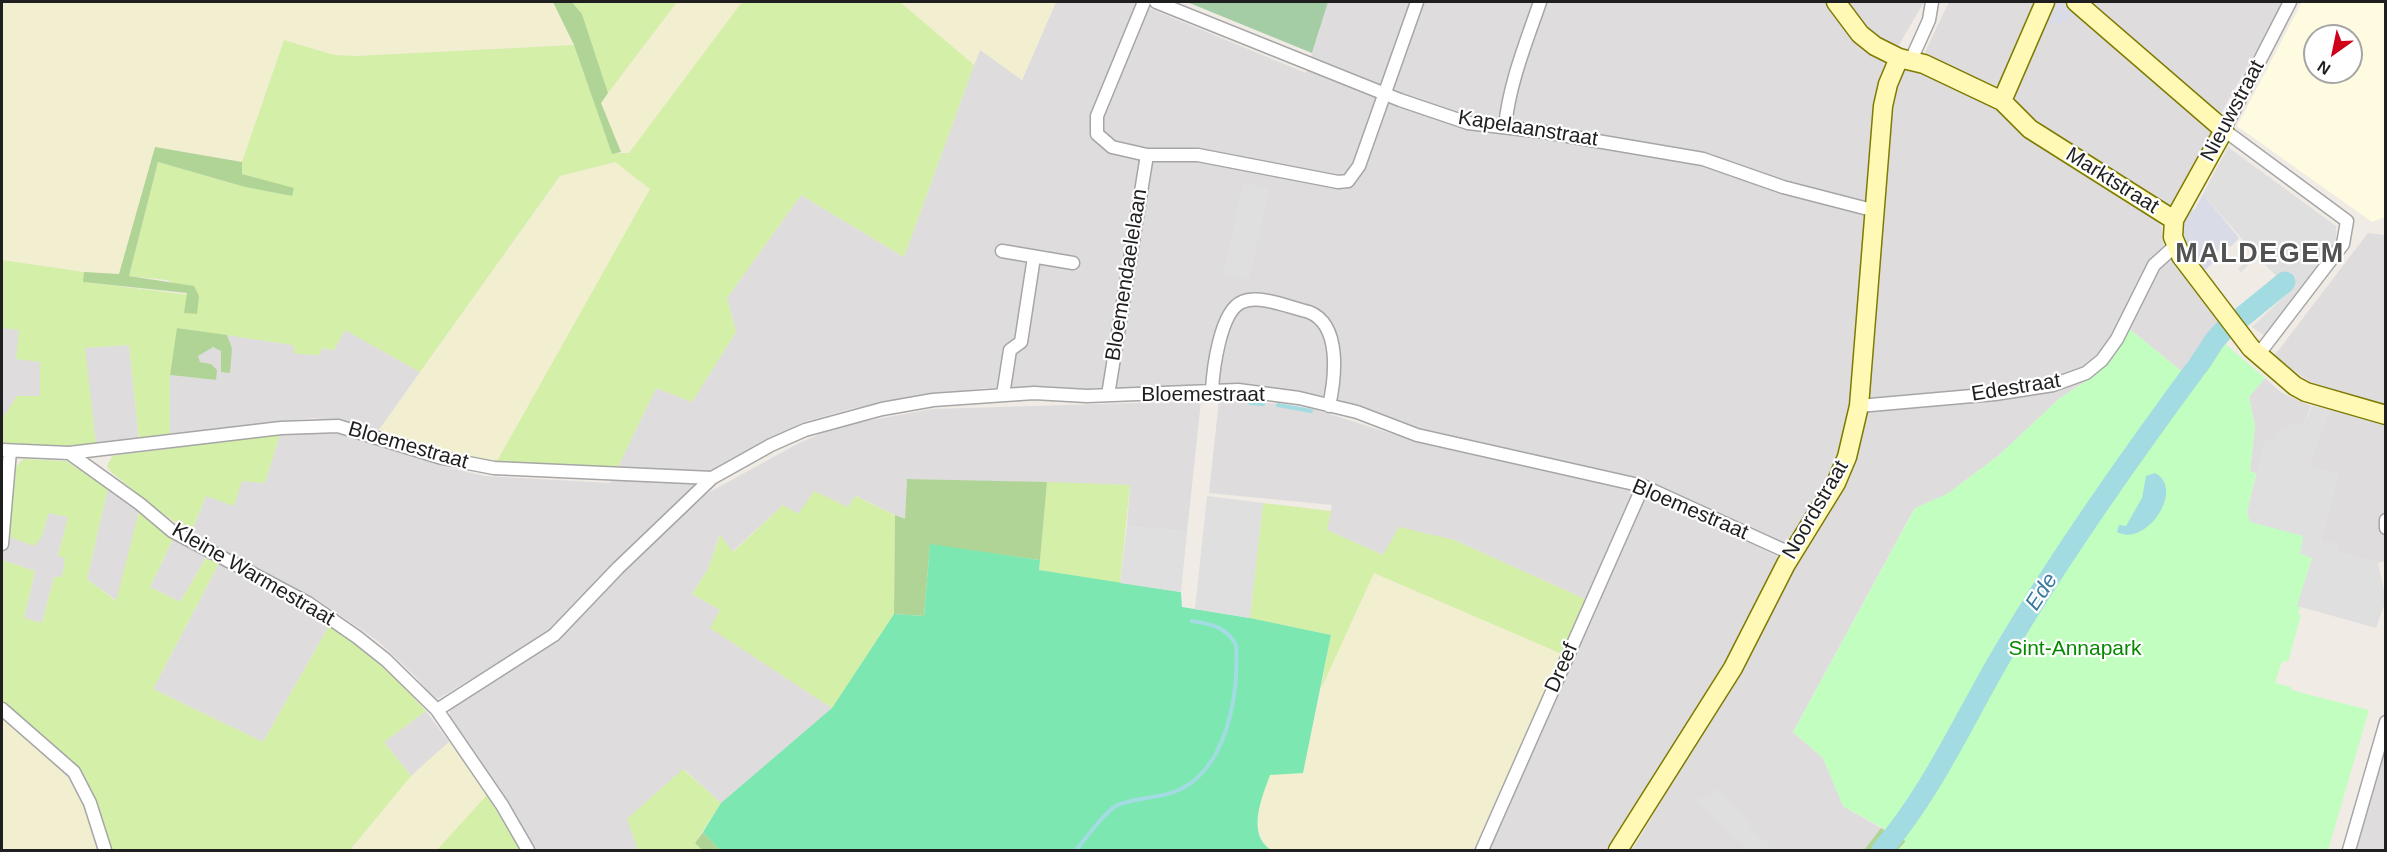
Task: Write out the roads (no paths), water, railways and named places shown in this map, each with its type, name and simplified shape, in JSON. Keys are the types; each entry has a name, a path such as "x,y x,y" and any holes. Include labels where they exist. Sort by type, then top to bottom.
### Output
{"street":[{"path":"1144,2 1095,126 1103,141 1112,147 1148,155 1198,155 1323,180 1348,181 1359,166 1417,2"},
{"name":"Kapelaanstraat","path":"1156,2 1385,93 1468,123 1703,159 1783,187 1876,211"},
{"path":"1505,127 1507,104 1515,74 1540,2"},
{"name":"Marktstraat","path":"1836,2 1860,34 1905,59 2002,101 2030,129 2174,220 2175,246"},
{"path":"1905,59 1929,20 1932,2"},
{"path":"2002,101 2045,2"},
{"path":"2076,2 2224,130 2347,221 2343,244 2258,355"},
{"name":"Nieuwstraat","path":"2174,220 2224,130 2290,2"},
{"name":"Noordstraat","path":"1618,850 1733,668 1792,554 1842,471 1852,443 1859,406 1883,106 1905,59"},
{"name":"Bloemendaelelaan","path":"1108,395 1148,155"},
{"path":"2175,246 2244,340 2295,386 2306,392 2385,415"},
{"name":"Edestraat","path":"1859,406 1995,394 2053,386 2086,373 2102,360 2117,339 2154,265 2175,246"},
{"path":"1002,251 1073,263"},
{"path":"1003,396 1011,350 1021,342 1034,257"},
{"path":"1212,391 1212,374 1225,321 1235,307 1242,302 1253,300 1310,312 1322,322 1336,356 1329,406"},
{"name":"Bloemestraat","path":"437,710 554,635 618,568 712,478 771,445 805,430 852,417 933,400 1034,393 1108,395 1238,390 1299,398 1357,412 1428,438 1643,486 1792,554"},
{"name":"Bloemestraat","path":"69,453 281,428 338,426 442,458 494,468 712,478"},
{"path":"2,544 6,451 69,453"},
{"name":"Kleine Warmestraat","path":"69,453 140,504 172,531 308,603 357,636 386,660 437,710 502,805 528,850"},
{"name":"Dreef","path":"1482,850 1643,486"},
{"path":"2385,520 2385,528"},
{"path":"2,710 74,772 90,803 105,850"},
{"path":"2349,850 2385,722"}],"water":[{"path":"2155,473 2163,481 2166,491 2159,514 2140,532 2128,535 2117,532 2119,525 2126,526 2142,498 2146,476"}],"waterway":[{"name":"Ede","path":"2242,317 2285,282"},
{"name":"Ede","path":"2198,366 2224,330"},
{"name":"Ede","path":"1882,850 1900,828 1932,780 2003,653 2071,545 2194,371"},
{"path":"1250,403 1263,404"},
{"path":"1278,405 1311,411"},
{"path":"1076,850 1111,809 1127,802 1174,792 1192,782 1206,768 1218,750 1232,709 1236,645 1228,634 1218,627 1192,621"}],"district":[{"name":"MALDEGEM","path":"2260,255"}],"park label":[{"name":"Sint-Annapark","path":"2075,649"}]}
